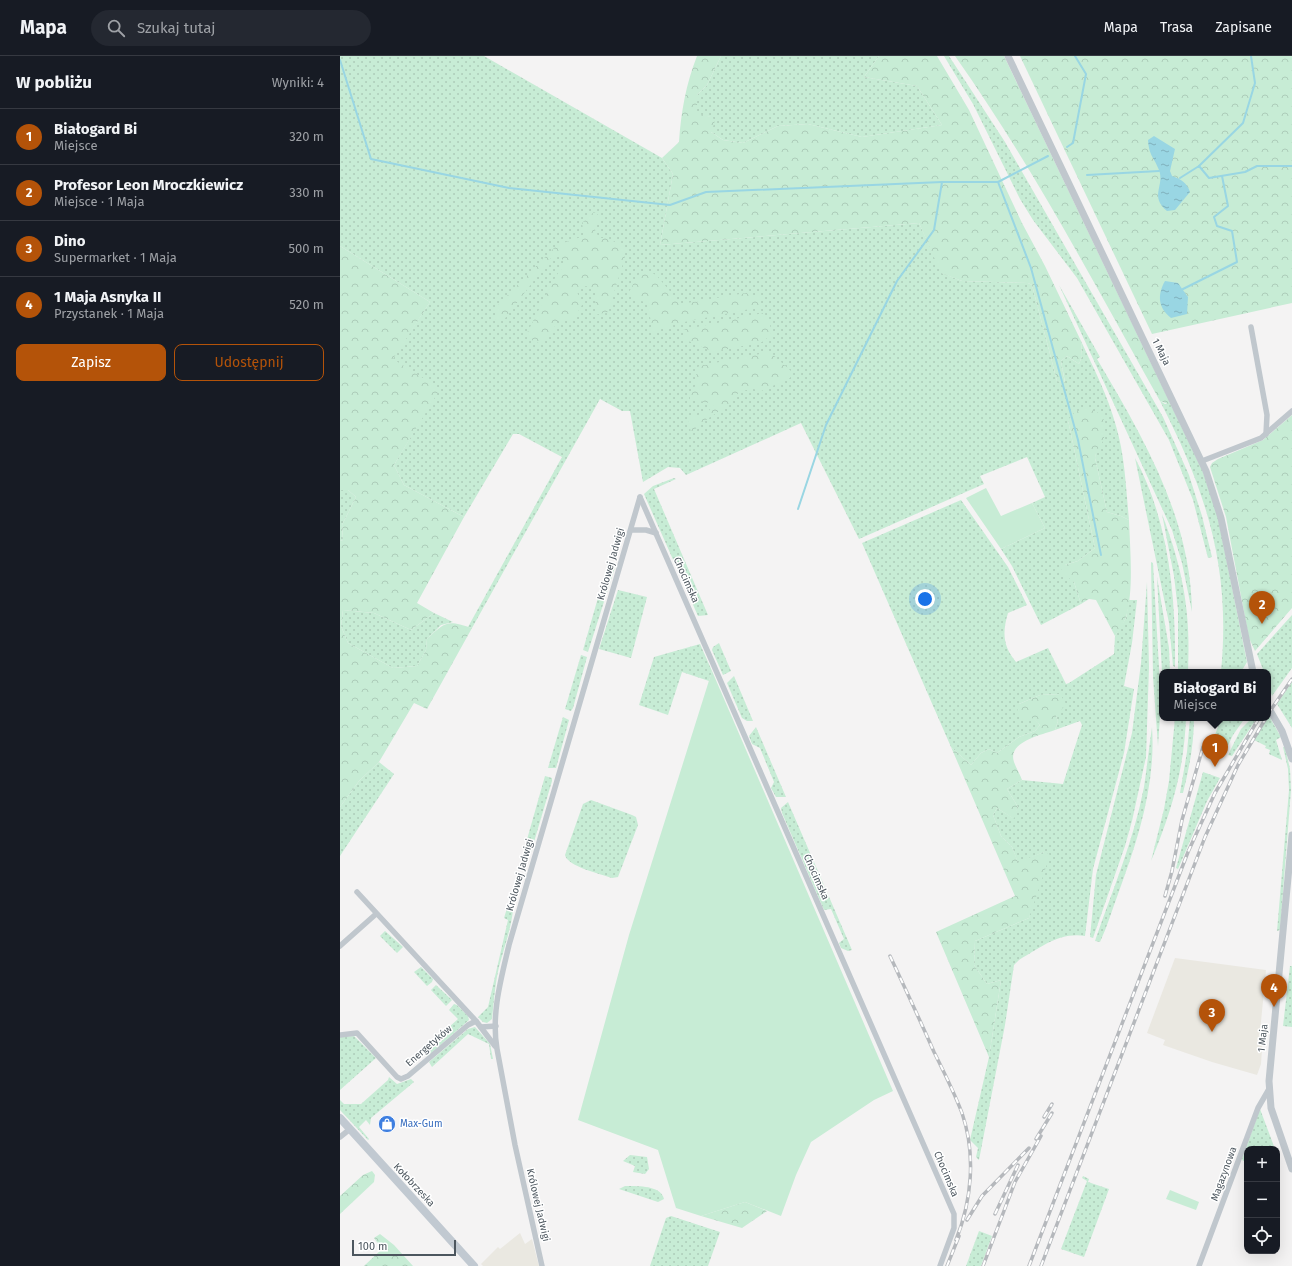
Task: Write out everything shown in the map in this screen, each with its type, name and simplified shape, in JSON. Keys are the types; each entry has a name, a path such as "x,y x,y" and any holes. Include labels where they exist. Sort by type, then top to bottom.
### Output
{"main road":[{"name":"Kołobrzeska","path":"340,1118 474,1266"}],"street":[{"name":"1 Maja","path":"1008,56 1202,461 1213,488 1221,518 1252,669"},
{"path":"1251,327 1267,415 1266,434"},
{"path":"1202,461 1266,434 1292,411"},
{"name":"Królowej Jadwigi","path":"542,1266 515,1145 497,1049 496,1026 500,983 509,945 640,497"},
{"name":"Chocimska","path":"640,497 954,1214 954,1228 940,1266"},
{"path":"631,530 646,530 656,533"},
{"path":"1271,712 1282,731 1292,759"},
{"name":"1 Maja","path":"1292,835 1289,908 1269,1090 1271,1108 1289,1149 1292,1168"},
{"path":"357,892 476,1021 497,1049"},
{"path":"340,946 376,914"},
{"name":"Energetyków","path":"340,1035 357,1034 397,1077 404,1078 468,1025 476,1021"},
{"path":"481,1027 496,1026"},
{"name":"Magazynowa","path":"1199,1266 1258,1108 1269,1090"},
{"path":"340,1137 350,1129"}],"shaded area":[{"path":"1175,958 1266,970 1260,1032 1263,1033 1261,1064 1257,1075 1212,1062 1163,1045 1165,1040 1147,1033"},
{"path":"520,1233 525,1244 532,1239 539,1266 483,1266 481,1264 498,1247 500,1249"}],"green space":[{"path":"340,56 484,56 662,158 673,174 660,245 919,223 942,273 962,281 1028,283 1032,285 1057,381 1065,382 1061,361 1067,356 1079,364 1082,356 1081,341 1113,415 1123,461 1129,520 1107,512 1095,458 1096,449 1103,440 1068,420 1095,548 1078,561 1065,565 1074,582 1081,604 1041,625 1012,566 1001,549 1045,528 1032,503 1045,497 1027,457 980,476 984,484 859,539 801,423 686,475 680,468 668,467 643,482 630,411 622,411 600,399 472,628 468,627 562,457 519,434 513,434 464,517 404,485 394,465 439,389 392,359 430,302 340,246"},
{"path":"697,56 721,56 707,85 697,95 697,114 712,117 715,121 711,132 723,140 743,143 778,126 808,124 862,137 942,125 917,86 864,77 879,56 937,56 969,110 1022,223 1045,266 1081,341 1082,356 1079,364 1067,356 1061,361 1065,383 1057,381 1032,285 1028,283 962,281 941,273 919,223 660,245 673,174 662,158 679,142 685,98"},
{"path":"721,56 879,56 864,77 917,86 942,125 862,137 808,124 778,126 743,143 723,140 711,132 711,117 697,115 697,95 707,85"},
{"path":"944,56 949,56 1005,142 1163,417 1189,475 1202,516 1212,557 1208,558 1193,500 1169,440 1077,278 1033,220 1020,199 973,104"},
{"path":"955,56 1004,56 1170,403 1168,404 1160,401 1037,182"},
{"path":"1020,56 1292,56 1292,303 1152,334"},
{"path":"594,212 600,216 595,230 599,238 607,238 623,246 625,257 608,312 595,315 596,291 586,286 576,289 582,305 573,320 559,320 546,340 539,343 533,341 527,333 556,276 566,263 559,256 551,258 503,321 495,319 498,305 557,245 584,236 582,223"},
{"path":"340,246 430,302 393,359 440,389 394,465 404,485 464,517 417,603 434,613 411,630 374,613 343,610 341,626 348,643 393,668 417,666 426,650 427,639 443,626 452,623 472,628 427,709 414,703 379,762 359,781 340,807 340,541 343,540 342,525 356,497 348,490 340,490"},
{"path":"648,271 656,275 681,304 746,293 760,297 760,307 679,323 653,332 647,302 634,300 629,292 638,275"},
{"path":"1059,285 1100,357 1097,359 1147,449 1174,511 1190,577 1192,612 1182,563 1172,530"},
{"path":"763,313 770,323 771,335 762,342 713,352 684,339 683,330"},
{"path":"770,352 792,372 790,378 759,392 754,389 740,391 728,405 703,422 691,433 688,418 708,412 714,404 690,399 690,394 697,383 696,370 699,366"},
{"path":"1160,401 1165,404 1170,403 1203,472 1218,518 1247,662 1243,669 1221,669 1223,634 1222,599 1212,532 1203,500 1177,435"},
{"path":"1088,408 1103,415 1104,438 1095,458 1107,512 1129,520 1131,569 1130,594 1125,620 1115,636 1096,600 1089,599 1081,604 1074,582 1060,571 1065,565 1078,561 1095,548 1068,420 1075,412"},
{"path":"1292,415 1292,608 1255,651 1249,638 1226,517 1210,467 1212,463 1218,459 1263,440"},
{"path":"1135,458 1147,482 1163,533 1172,587 1175,667 1173,666 1169,623"},
{"path":"674,478 676,479 654,489 708,615 698,616 644,494 653,486"},
{"path":"986,488 1001,516 1032,503 1045,528 1001,549 966,498"},
{"path":"340,490 348,490 356,497 342,525 343,540 340,541"},
{"path":"961,500 1008,567 1027,605 1008,613 1006,620 1004,633 1006,645 1016,662 1048,648 1066,684 1069,683 1114,654 1115,636 1126,618 1129,600 1137,600 1132,643 1124,686 1134,689 1124,753 1093,869 1085,936 1067,936 1050,942 1019,960 1014,965 1005,1025 979,1160 976,1157 978,1148 970,1140 989,1057 1001,980 987,984 974,965 975,941 1029,918 1044,852 1018,863 1012,847 1001,836 993,815 997,808 1013,818 1018,807 1007,789 1022,780 1063,784 1082,725 1080,721 1055,730 1058,721 1056,716 1060,694 1040,695 1019,704 1040,725 1035,731 1019,737 997,753 989,749 981,753 971,765 951,747 862,543"},
{"path":"1162,514 1175,554 1184,592 1187,611 1189,651 1188,669 1178,669 1178,610 1174,576"},
{"path":"1151,562 1153,563 1159,669 1160,721 1158,746 1153,677"},
{"path":"608,563 615,567 588,652 583,650"},
{"path":"1157,577 1169,648 1170,669 1162,669"},
{"path":"1147,582 1149,667 1146,757 1125,846 1093,938 1090,937 1096,875 1132,733 1141,663"},
{"path":"618,590 647,597 631,658 599,649"},
{"path":"343,610 374,613 411,630 434,613 453,622 441,625 427,639 426,650 417,666 393,668 348,643 341,626"},
{"path":"1292,615 1292,668 1272,696 1271,669 1263,669 1257,654"},
{"path":"719,643 731,671 723,675 712,650 713,647"},
{"path":"700,644 712,671 709,681 682,672 668,715 639,705 654,657"},
{"path":"581,655 587,657 571,711 565,709"},
{"path":"712,671 893,1091 874,1100 811,1142 796,1175 781,1216 745,1202 701,1216 676,1208 658,1150 578,1120 629,935"},
{"path":"734,676 753,721 747,721 742,718 727,683"},
{"path":"1292,682 1292,728 1277,704"},
{"path":"1060,694 1066,704 1056,716 1058,721 1055,730 1027,740 1015,749 1013,755 1014,762 1022,780 1007,789 1018,807 1014,819 997,808 993,815 1001,836 1012,847 1018,862 1044,852 1050,855 1029,918 975,941 974,965 987,984 1001,980 989,1057 936,932 1015,896 951,747 971,765 981,753 989,749 997,753 1019,737 1035,731 1040,725 1032,718 1021,720 1017,712 1019,704 1040,695"},
{"path":"563,717 569,720 556,768 548,768"},
{"path":"1271,720 1281,737 1276,740 1282,760 1269,754 1270,750 1265,748 1266,746 1254,740 1266,721 1271,721"},
{"path":"1175,721 1186,721 1185,737 1175,791 1165,826 1151,861 1164,809 1169,781"},
{"path":"1190,721 1194,721 1189,766 1183,793 1180,793 1187,752"},
{"path":"1220,721 1243,721 1233,735 1224,754 1210,749"},
{"path":"1249,721 1255,721 1232,756 1228,755 1241,729"},
{"path":"756,727 786,797 776,797 771,788 774,782 760,748 752,744 749,736"},
{"path":"1152,727 1153,748 1151,770 1139,832 1105,930 1100,942 1095,941 1135,826 1144,787"},
{"path":"1283,747 1285,747 1290,769 1291,790 1280,930 1277,931 1289,790 1288,769"},
{"path":"379,762 394,774 340,856 340,807 359,781"},
{"path":"1203,772 1220,778 1207,801 1178,869 1176,868"},
{"path":"545,776 552,778 552,781 531,852 524,850"},
{"path":"591,800 636,817 638,825 618,877 612,878 585,869 572,863 565,855 583,804"},
{"path":"788,802 852,950 848,951 841,948 839,943 844,939 831,909 824,910 782,813 781,808"},
{"path":"508,905 513,910 512,917 499,967 492,1019 487,1023 483,1022 478,1017 488,1007 508,920 504,918"},
{"path":"385,931 403,947 397,953 380,936"},
{"path":"1290,966 1292,966 1292,1027 1283,1026"},
{"path":"421,967 433,979 427,986 414,972"},
{"path":"436,985 452,1000 446,1006 431,990"},
{"path":"454,1004 468,1016 469,1020 428,1056 425,1056 421,1052 458,1019 449,1010"},
{"path":"475,1027 490,1044 493,1059 491,1059 489,1044 468,1034 432,1067 429,1062 468,1029"},
{"path":"354,1036 376,1058 340,1090 340,1037"},
{"path":"389,1077 397,1084 411,1079 414,1082 371,1118 370,1125 366,1120 359,1127 369,1139 368,1140 340,1110 340,1100 344,1104 361,1104 388,1080"},
{"path":"1260,1109 1274,1146 1247,1146"},
{"path":"630,1155 647,1157 649,1169 645,1174 633,1172 635,1166 623,1161"},
{"path":"372,1171 375,1175 374,1182 340,1214 340,1196 363,1175"},
{"path":"1083,1176 1089,1179 1088,1182 1109,1189 1084,1257 1061,1249 1087,1181 1082,1178"},
{"path":"625,1186 642,1186 654,1189 662,1194 664,1199 658,1202 619,1189"},
{"path":"1170,1190 1199,1202 1196,1210 1166,1199"},
{"path":"745,1202 767,1211 742,1228 701,1216"},
{"path":"671,1216 720,1232 708,1266 650,1266 666,1218"},
{"path":"979,1231 992,1236 981,1266 966,1266"},
{"path":"380,1234 394,1245 413,1266 364,1266 382,1249 374,1238"}],"water":[{"path":"1154,136 1175,149 1170,171 1172,176 1181,180 1190,192 1175,210 1167,211 1159,201 1159,170 1151,153 1148,140"},
{"path":"1165,281 1178,283 1188,297 1187,314 1171,318 1163,310 1160,296 1162,286"}],"waterway":[{"path":"1067,147 1073,143 1086,74 1075,56"},
{"path":"1199,166 1243,123 1255,83 1251,56"},
{"path":"340,60 371,159 509,188 670,205 706,192 942,182 998,182 1048,156"},
{"path":"1180,178 1199,166 1209,178 1245,172 1257,166 1292,166"},
{"path":"1087,175 1159,171"},
{"path":"1183,289 1237,262 1232,231 1217,226 1214,217 1228,206 1222,176"},
{"path":"798,509 826,425 897,281 934,230 942,182"},
{"path":"998,182 1031,268 1078,440 1101,555"}],"railway":[{"path":"1271,710 1292,679"},
{"path":"1029,1266 1188,852 1215,793 1257,721"},
{"path":"1041,1266 1205,837 1238,765 1264,721"},
{"path":"1165,896 1172,871 1182,820 1203,747"},
{"path":"890,956 952,1090 962,1113 966,1129 970,1161 969,1193 966,1209 956,1240"},
{"path":"1044,1117 1052,1104"},
{"path":"1036,1139 1052,1113"},
{"path":"983,1266 1015,1182 1041,1136"},
{"path":"967,1220 982,1196 1029,1148"},
{"path":"995,1214 1018,1165"},
{"path":"947,1266 959,1236"}],"place":[{"name":"Profesor Leon Mroczkiewicz","path":"1262,624"},
{"name":"Białogard Bi","path":"1215,767"},
{"name":"1 Maja Asnyka II","path":"1274,1007"},
{"name":"Dino","path":"1212,1032"},
{"name":"Max-Gum","path":"387,1124"}]}
